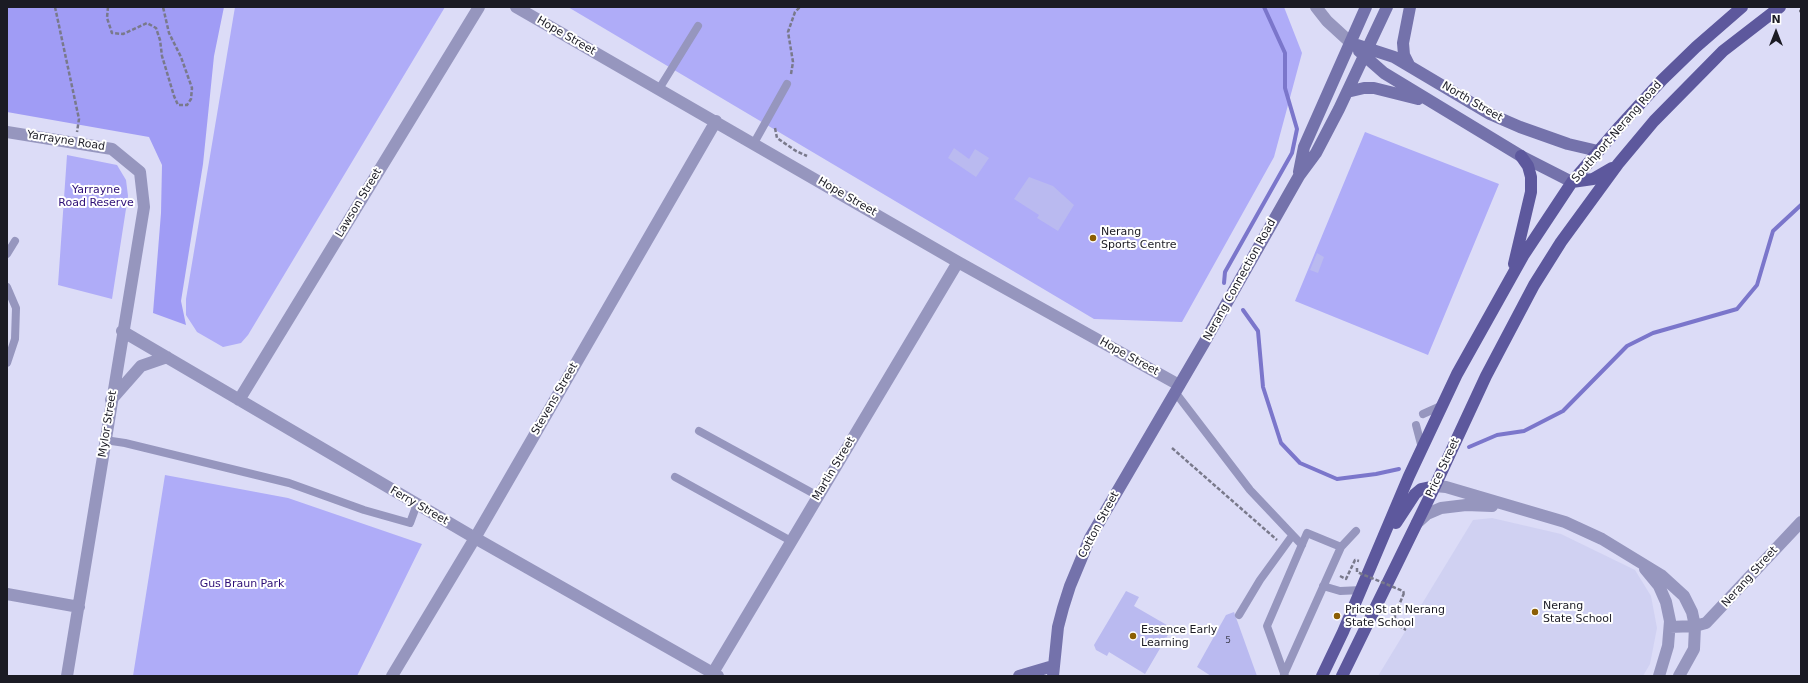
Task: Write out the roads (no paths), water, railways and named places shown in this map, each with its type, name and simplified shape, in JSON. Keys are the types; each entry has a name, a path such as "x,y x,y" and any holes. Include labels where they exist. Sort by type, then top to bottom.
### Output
{"main road":[{"name":"Nerang Connection Road","path":"1299,176 1304,147 1366,7"},
{"name":"Nerang Connection Road","path":"1177,388 1299,176 1316,153 1388,7"},
{"path":"1409,65 1404,55 1403,43 1410,7"},
{"name":"Southport-Nerang Road","path":"1512,275 1572,182 1598,151 1662,80 1696,47 1742,7"},
{"name":"Southport-Nerang Road","path":"1548,262 1576,220 1618,164 1654,121 1723,51 1780,7"},
{"name":"North Street","path":"1350,43 1366,52 1409,65 1490,114 1520,128 1568,144 1598,151"},
{"name":"North Street","path":"1366,52 1384,73 1521,156 1572,182"},
{"path":"1347,92 1364,88 1374,88 1432,102"},
{"path":"1322,676 1362,590 1378,549 1457,374 1512,275 1530,192 1530,172 1521,156"},
{"path":"1572,182 1593,179 1618,164"},
{"name":"Price Street","path":"1342,676 1435,486 1486,376 1548,262"},
{"name":"Cotton Street","path":"1020,676 1053,671 1058,627 1063,608 1090,538 1177,388"},
{"path":"1378,549 1415,494 1421,489 1435,486"}],"street":[{"name":"Lawson Street","path":"239,400 479,7"},
{"name":"Hope Street","path":"516,7 1177,388"},
{"name":"North Street","path":"1316,7 1327,21 1350,43"},
{"name":"Stevens Street","path":"392,676 475,538 716,121"},
{"name":"Yarrayne Road","path":"7,132 112,149 140,172"},
{"name":"Mylor Street","path":"67,676 122,331 144,207 140,172"},
{"name":"Martin Street","path":"714,675 791,541 958,262"},
{"name":"Ferry Street","path":"122,331 475,538 714,675"},
{"path":"111,400 141,366 167,357"},
{"path":"1435,486 1446,487 1513,508 1565,522 1602,539 1661,575 1676,586 1684,596 1692,612 1695,626 1694,649 1679,676"},
{"path":"1417,523 1427,514 1441,508 1480,505 1513,508"},
{"name":"Nerang Street","path":"1670,627 1695,626 1706,623 1718,612 1801,522"},
{"path":"1626,553 1648,572 1659,586 1666,602 1670,627 1668,646 1659,676"},
{"path":"7,594 79,607"}],"lane":[{"path":"659,89 698,26"},
{"path":"754,143 787,84"},
{"path":"7,254 14,241"},
{"path":"7,287 16,308 15,339 7,363"},
{"path":"1177,388 1246,486 1302,545"},
{"path":"1423,414 1443,405"},
{"path":"1416,425 1422,449"},
{"path":"699,431 818,496"},
{"path":"105,440 148,448 289,484 364,510 410,523 417,504"},
{"path":"675,477 791,541"},
{"path":"1284,675 1341,547 1356,531"},
{"path":"1284,675 1267,626 1307,532 1341,547"},
{"path":"1239,615 1260,580 1292,536"},
{"path":"1323,586 1338,590 1362,590"}],"waterway":[{"path":"1224,283 1225,272 1292,153 1297,129 1285,88 1285,53 1264,7"},
{"path":"1469,447 1497,435 1524,431 1563,411 1627,346 1653,333 1737,309 1757,285 1773,231 1801,205"},
{"path":"1243,310 1258,331 1263,387 1281,443 1300,463 1337,479 1376,474 1399,469"}],"place":[{"name":"Nerang Sports Centre","path":"1093,238"},
{"name":"Nerang State School","path":"1535,612"},
{"name":"Price St at Nerang State School","path":"1337,616"},
{"name":"Essence Early Learning","path":"1133,636"}],"park label":[{"name":"Yarrayne Road Reserve","path":"96,196"},
{"name":"Gus Braun Park","path":"242,584"}]}
